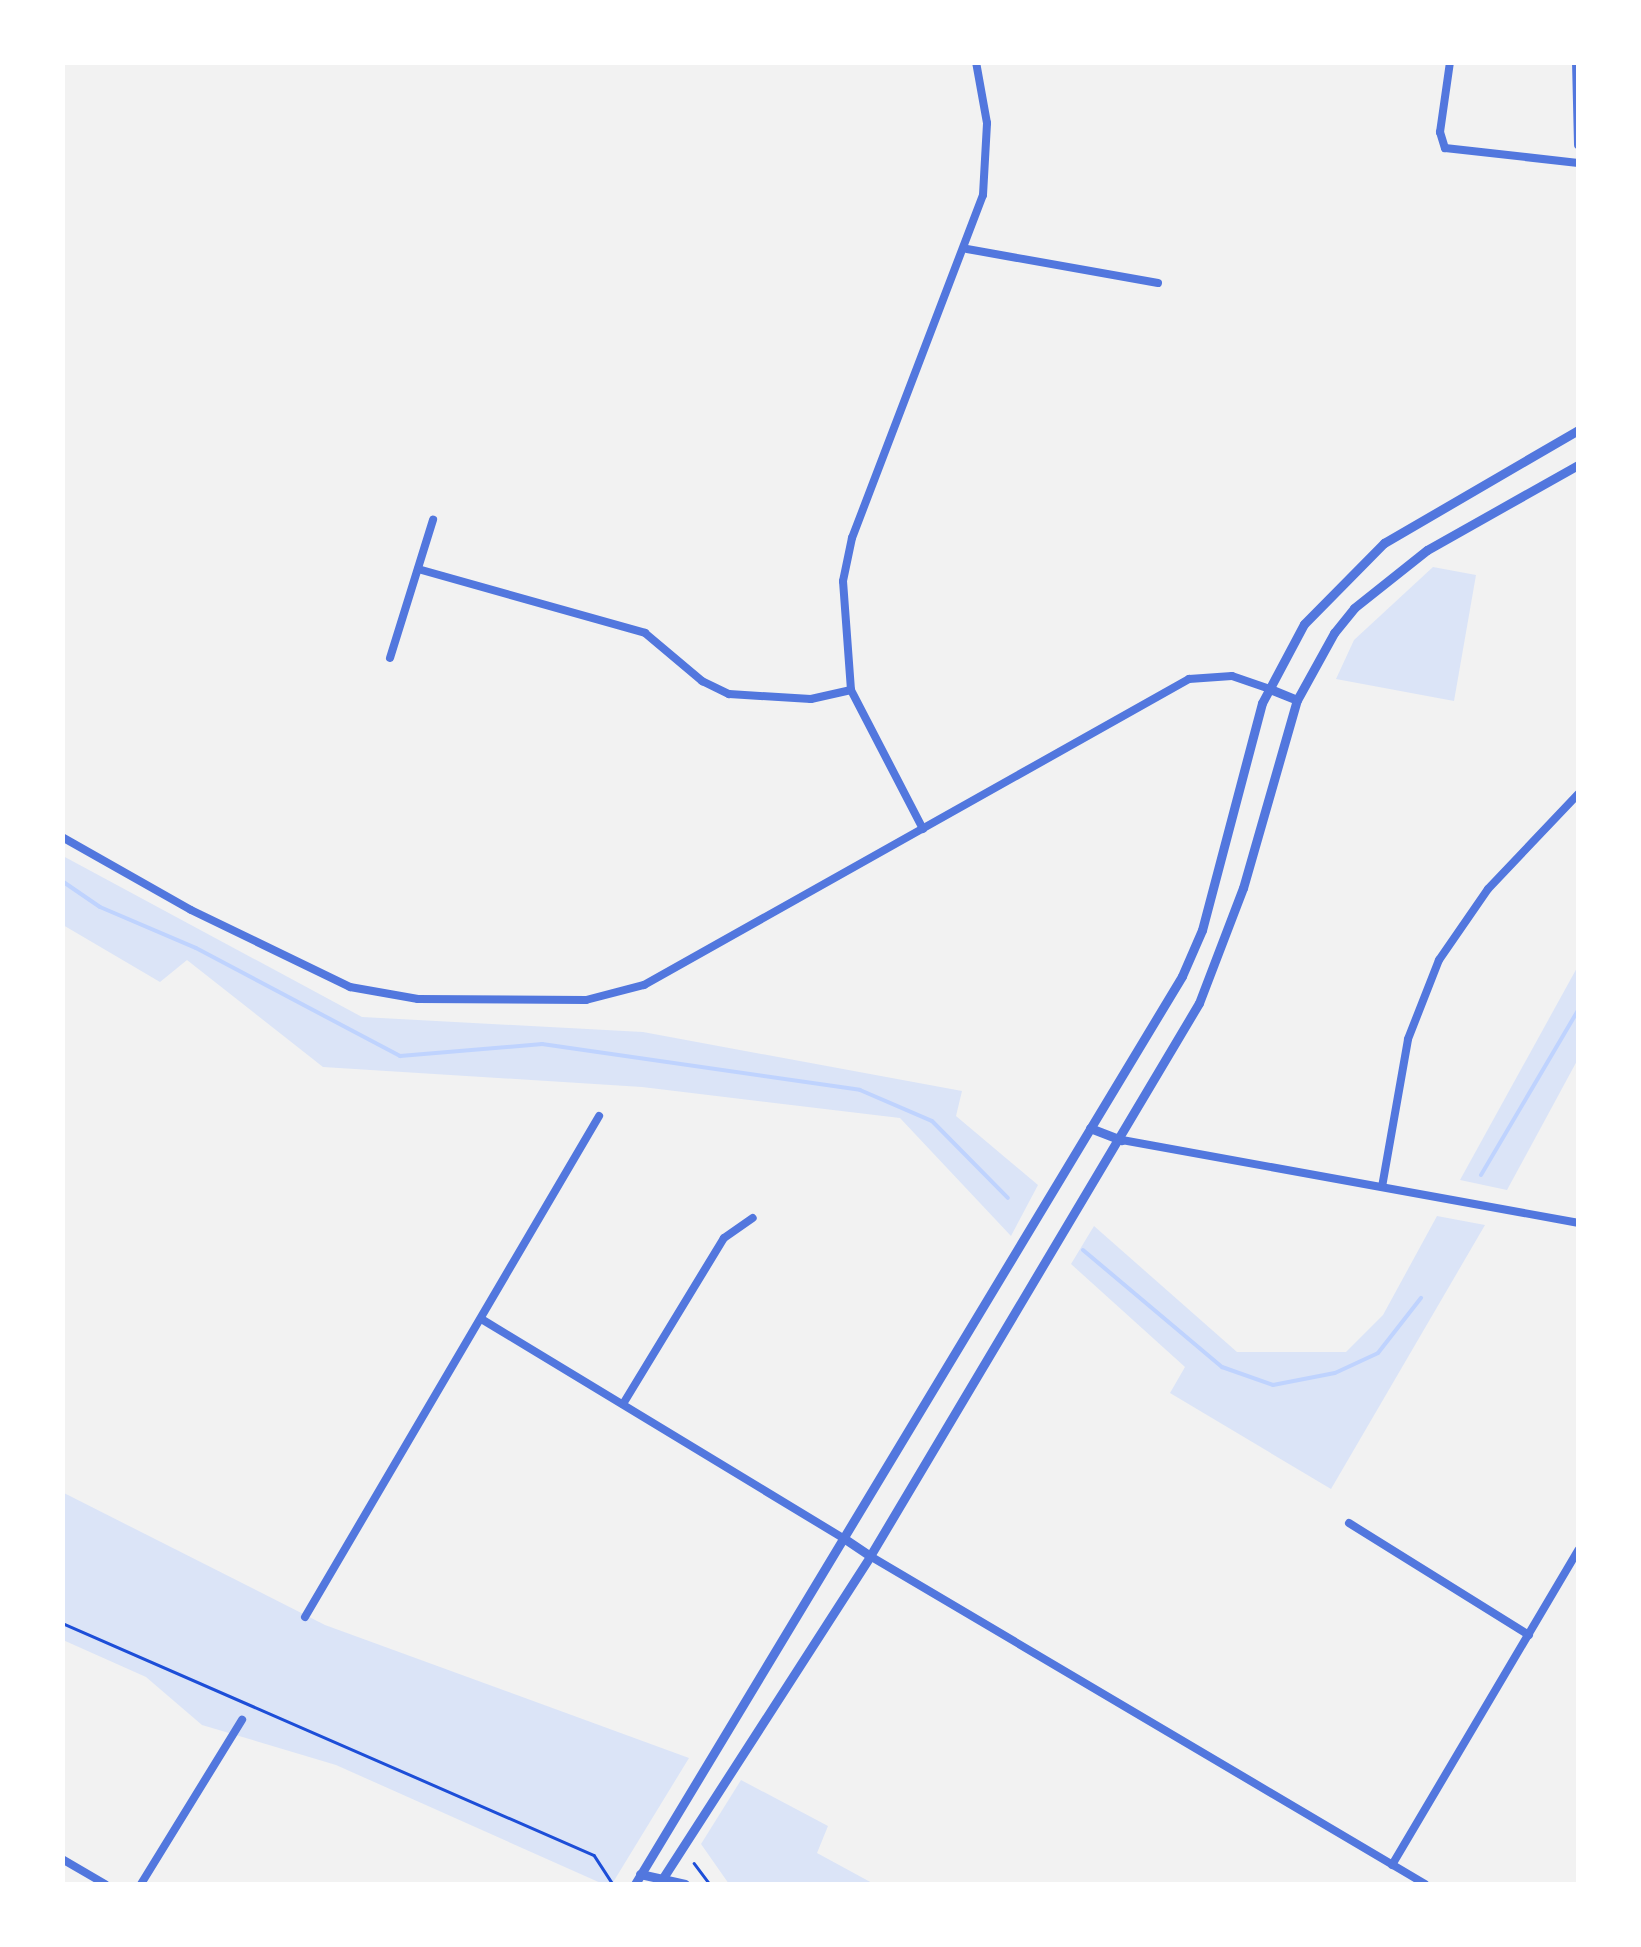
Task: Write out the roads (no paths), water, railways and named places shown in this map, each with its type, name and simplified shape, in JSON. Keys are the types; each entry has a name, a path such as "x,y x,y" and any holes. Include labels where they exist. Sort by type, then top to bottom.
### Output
{"street":[{"path":"923,828 852,690 843,622 852,538 968,249 988,153 976,62"},
{"path":"1450,62 1440,132 1445,148 1578,164"},
{"path":"1576,62 1578,144"},
{"path":"968,249 1158,283"},
{"path":"635,1884 1195,949 1270,688 1311,614 1362,560 1578,430"},
{"path":"662,1880 870,1556 1122,1140 1198,1003 1227,936 1297,700 1334,634 1385,581 1578,464"},
{"path":"390,658 434,520"},
{"path":"418,570 644,632 702,681 729,694 811,699 852,690"},
{"path":"62,836 191,910 350,987 500,1003 617,995 1189,679 1232,676 1297,700"},
{"path":"1382,1187 1408,1039 1439,960 1488,889 1578,794"},
{"path":"305,1617 483,1320 599,1116"},
{"path":"1090,1128 1122,1140 1578,1223"},
{"path":"622,1404 724,1238 754,1218"},
{"path":"483,1320 870,1556 1425,1884"},
{"path":"1349,1523 1529,1635"},
{"path":"1392,1865 1578,1550"},
{"path":"141,1884 242,1720"},
{"path":"62,1858 106,1884"},
{"path":"640,1874 685,1884"},
{"path":"640,1874 646,1884"}],"waterway":[{"path":"62,881 100,907 196,948 400,1056 542,1044 860,1090 932,1121 1008,1198"},
{"path":"1481,1175 1578,1010"},
{"path":"1083,1250 1222,1367 1273,1385 1335,1373 1378,1353 1421,1298"}]}
